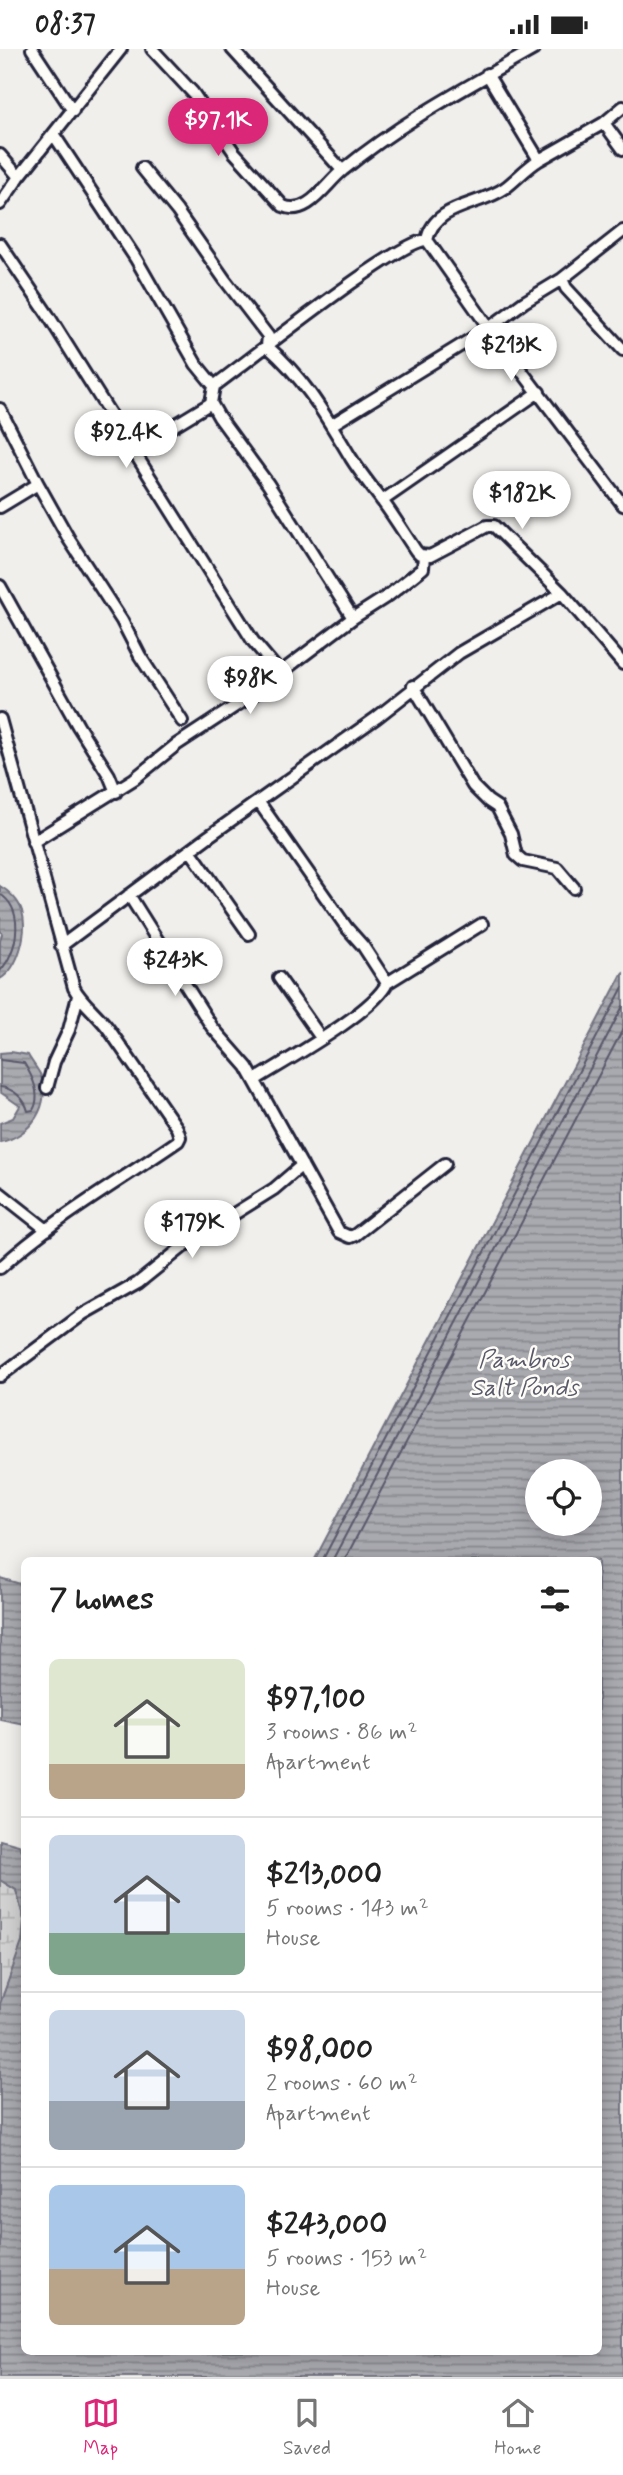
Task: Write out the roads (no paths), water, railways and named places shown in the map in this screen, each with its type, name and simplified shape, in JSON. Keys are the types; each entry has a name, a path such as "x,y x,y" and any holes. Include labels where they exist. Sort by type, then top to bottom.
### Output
{"street":[{"path":"32,49 73,111"},
{"path":"0,204 121,49"},
{"path":"152,49 193,93 234,152 283,206 290,209 308,204 342,170 408,123 487,74 534,49"},
{"path":"232,49 342,170"},
{"path":"487,74 539,160"},
{"path":"623,107 604,123 527,168 505,188 443,215 429,229 427,240 489,328 623,505"},
{"path":"604,123 623,149"},
{"path":"54,135 136,260 196,364 214,386"},
{"path":"0,155 19,177"},
{"path":"142,167 268,335 267,346"},
{"path":"333,424 489,328 562,279 623,230"},
{"path":"353,618 268,484 211,403 214,386 294,324 410,245 427,240"},
{"path":"0,244 48,315 253,641 280,673"},
{"path":"562,279 566,288 623,351"},
{"path":"267,346 292,369 333,424 351,458 416,551 425,557 437,554 487,526 494,526 562,593 623,664"},
{"path":"383,501 538,392"},
{"path":"132,451 211,403"},
{"path":"0,409 38,484 100,590 122,621 139,656 182,721"},
{"path":"0,506 38,484"},
{"path":"33,842 116,792 176,745 266,686 423,568 425,557"},
{"path":"0,586 78,726 109,775 116,792"},
{"path":"61,946 190,850 357,732 459,653 562,593"},
{"path":"413,686 473,786 497,807 511,834 516,855 523,860 557,868 574,888"},
{"path":"0,719 61,946 78,996 110,1031 177,1128 180,1137 170,1147 47,1230 0,1268"},
{"path":"258,801 387,983"},
{"path":"190,850 249,934"},
{"path":"129,895 212,1027 247,1067 339,1232 350,1237 445,1164"},
{"path":"255,1080 380,996 387,983 482,924"},
{"path":"279,978 321,1038"},
{"path":"47,1088 54,1062 69,1030 78,996"},
{"path":"0,1376 83,1314 138,1283 189,1242 274,1189 302,1165"},
{"path":"0,1193 47,1230"}],"water":[{"path":"0,886 19,904 24,929 17,958 7,974 0,979 2,934"},
{"name":"Pambros Salt Ponds","path":"623,972 623,2377 0,2377 0,2004 21,1945 21,2355 602,2355 602,1557 316,1557"},
{"path":"0,1053 28,1055 40,1074 43,1097 41,1107 29,1126 11,1139 0,1142 0,1123 13,1118 20,1106 0,1092"},
{"path":"0,1578 21,1584 21,1723 0,1719"},
{"path":"0,1840 19,1845 21,1849 21,1909 16,1890 0,1880"}]}
